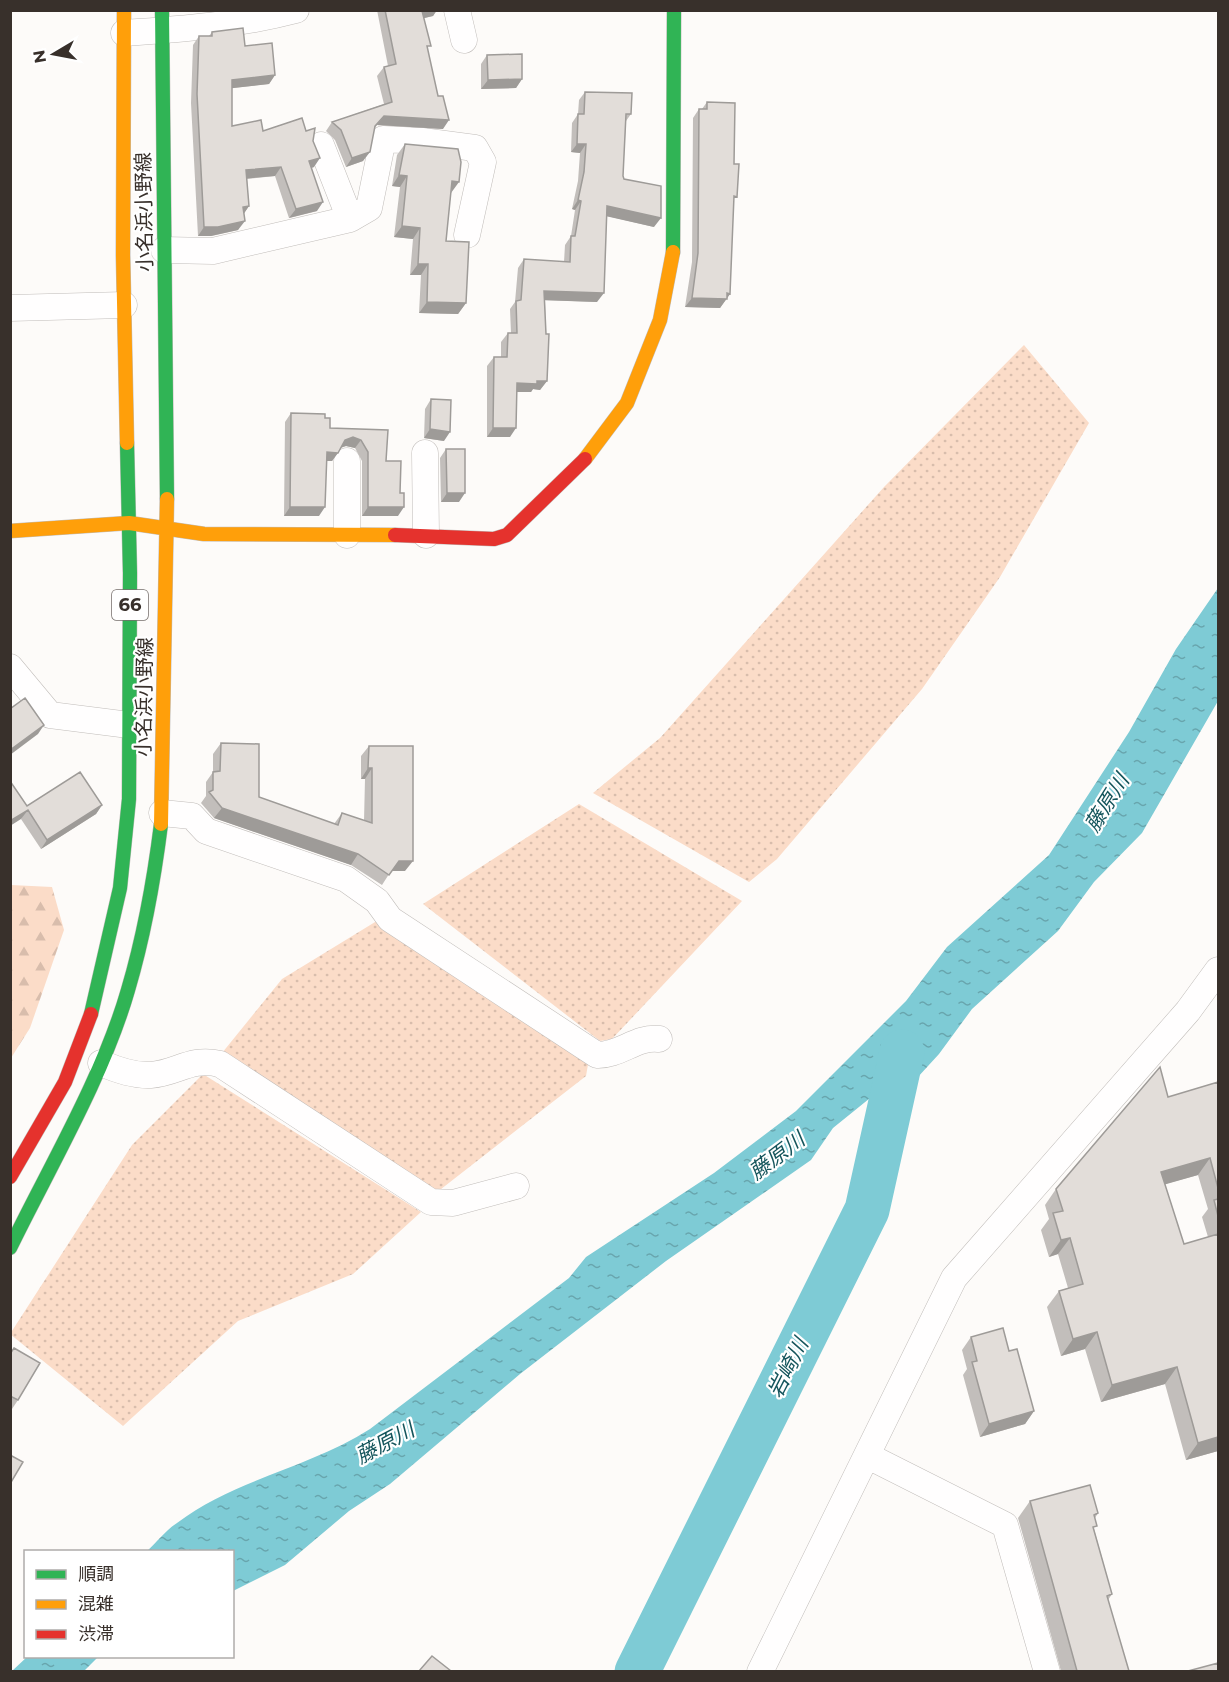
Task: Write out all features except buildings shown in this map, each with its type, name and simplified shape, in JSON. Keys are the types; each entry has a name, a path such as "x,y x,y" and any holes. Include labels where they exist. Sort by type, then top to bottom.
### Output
{"main road":[{"path":"10,531 129,523 204,534 426,535 494,539 507,535 517,528 582,463 627,403 641,373 660,320 673,262 674,10"},
{"name":"小名浜小野線","path":"10,1248 101,1063 128,991 155,875 162,813 167,528 161,20"},
{"name":"小名浜小野線","path":"10,1177 65,1082 88,1028 120,888 129,800 129,523 124,305 124,22"}],"street":[{"path":"124,22 161,20 198,29 257,20 296,10"},
{"path":"457,10 464,40"},
{"path":"164,250 213,250 350,219 369,208 383,139 476,148 483,162 467,235"},
{"path":"321,145 350,219"},
{"path":"10,308 124,305"},
{"path":"425,453 426,535"},
{"path":"347,461 347,535"},
{"path":"10,667 50,715 129,725"},
{"path":"162,813 192,816 206,831 346,879 377,901 390,919 597,1055 611,1054 652,1038 659,1039"},
{"path":"760,1671 954,1278 1188,1011 1218,970"},
{"path":"101,1063 124,1072 152,1075 194,1062 220,1064 431,1202 453,1203 516,1186"},
{"path":"868,1456 1005,1525 1047,1671"}],"green space":[{"path":"1024,345 1089,423 1000,577 922,689 777,859 749,882 593,793 660,738 884,487"},
{"path":"579,804 742,901 612,1039 600,1041 423,904"},
{"path":"11,885 52,887 64,930 30,1028 11,1058"},
{"path":"380,919 590,1053 586,1076 436,1193 222,1053 282,979"},
{"path":"203,1074 421,1212 353,1274 238,1321 123,1426 10,1334 132,1145"}],"water":[{"name":"藤原川","path":"1218,588 1218,701 1142,833 1094,882 1058,931 972,1009 939,1054 917,1078 880,1090 833,1128 811,1160 666,1261 520,1374 390,1484 349,1511 285,1565 234,1590 234,1550 148,1550 173,1526 199,1508 247,1484 322,1454 370,1429 569,1278 586,1257 714,1173 796,1111 906,1001 947,947 1049,855 1129,732 1176,649"},
{"path":"26,1658 97,1658 84,1671 12,1671"}],"waterway":[{"name":"岩崎川","path":"637,1672 867,1210 902,1052"}],"traffic: fast":[{"path":"162,10 167,499"},
{"path":"673,252 674,10"},
{"path":"91,1014 120,888 129,799 130,573 127,443"},
{"path":"10,1248 75,1121 117,1023 144,929 161,824"}],"traffic: slow":[{"path":"124,10 123,255 127,443"},
{"path":"585,459 627,403 660,320 673,252"},
{"path":"161,824 167,499"},
{"path":"10,531 129,523 204,534 395,535"}],"traffic: jam":[{"path":"395,535 494,539 507,535 585,459"},
{"path":"10,1177 65,1082 91,1014"}]}
